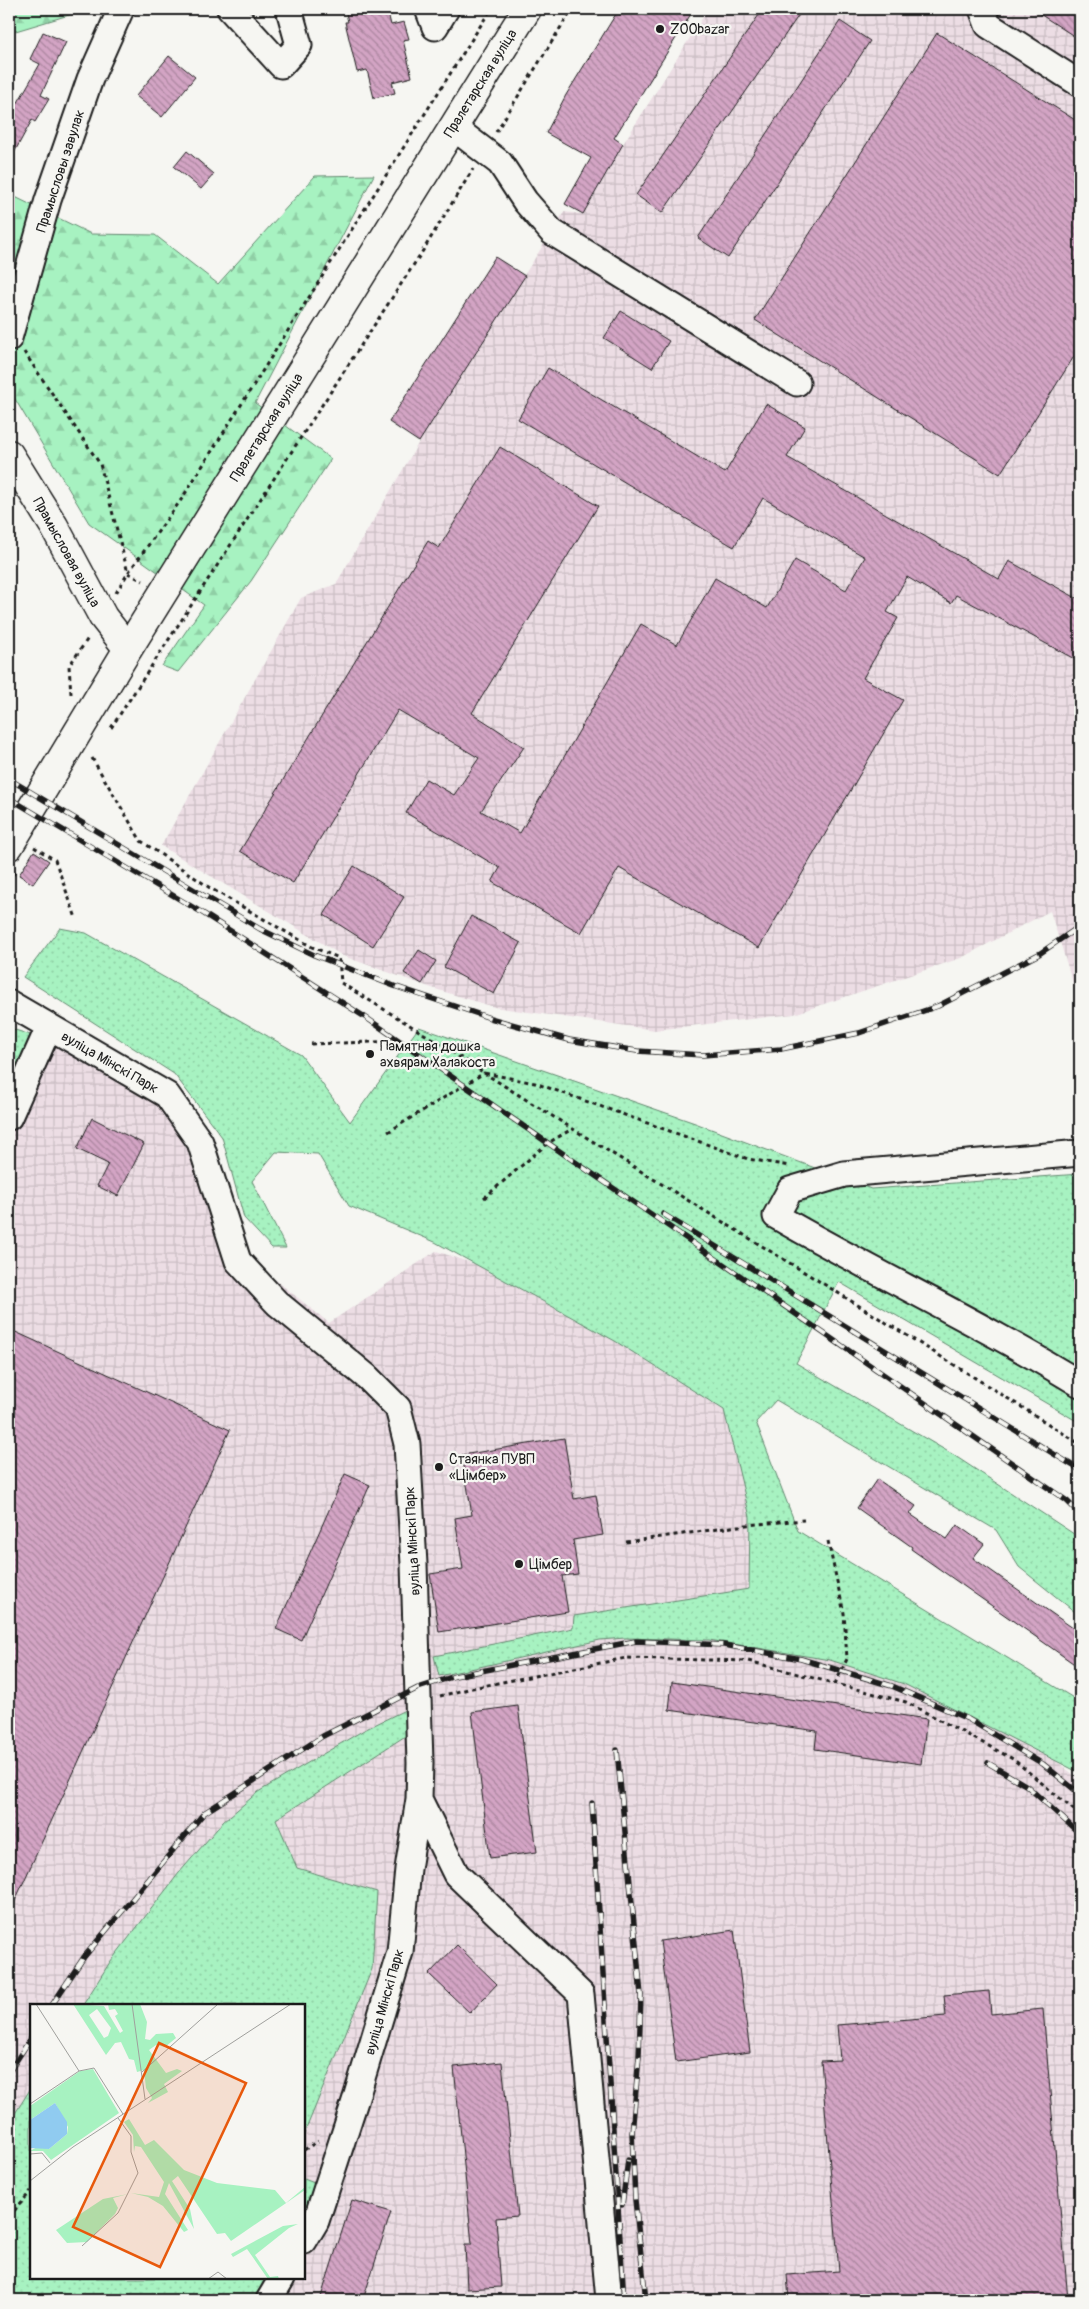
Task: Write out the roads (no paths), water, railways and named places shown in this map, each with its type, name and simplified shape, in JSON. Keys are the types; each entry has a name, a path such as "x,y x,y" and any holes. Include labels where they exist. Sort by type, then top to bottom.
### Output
{"main road":[{"name":"Пралетарская вуліца","path":"22,851 128,649 526,9"},
{"name":"Прамысловая вуліца","path":"9,454 54,526 103,617 128,649"}],"street":[{"name":"Прамысловы завулак","path":"10,336 52,191 90,79 121,9"},
{"path":"230,9 281,66 299,45 288,9"},
{"path":"428,9 435,28 446,9"},
{"path":"982,9 988,25 1080,84"},
{"path":"453,127 500,163 525,201 552,232 797,383"},
{"name":"вуліца Мінскі Парк","path":"9,1003 167,1095 200,1142 238,1261 277,1303 367,1377 398,1408 408,1444 420,1763 419,1799 408,1868 400,1952 356,2098 316,2221 305,2239"},
{"path":"9,1117 50,1027"},
{"path":"1080,1153 844,1174 790,1190 776,1216 836,1251 1019,1346 1080,1384"},
{"path":"419,1799 456,1874 581,1994 609,2300"},
{"path":"269,2300 281,2279"}],"railway":[{"path":"9,779 260,929 314,955 394,986 490,1018 569,1040 637,1051 703,1055 781,1049 859,1033 938,1006 1039,954 1080,926"},
{"path":"9,798 201,912 368,1019 1067,1501 1080,1514"},
{"path":"663,1214 1080,1470"},
{"path":"53,2004 84,1957 204,1813 323,1736 418,1688 455,1676 636,1641 724,1645 801,1659 892,1686 968,1719 1043,1764 1080,1794"},
{"path":"617,1750 641,1995 639,2057 632,2133 635,2200 646,2300"},
{"path":"988,1763 1027,1786 1080,1834"},
{"path":"592,1803 624,2300"},
{"path":"9,2072 30,2040"},
{"path":"622,2205 628,2160"}],"place":[{"name":"ZOObazar","path":"660,29"},
{"name":"Памятная дошка ахвярам Халакоста","path":"370,1054"},
{"name":"Стаянка ПУВП «Цімбер»","path":"439,1467"},
{"name":"Цімбер","path":"519,1564"}]}
